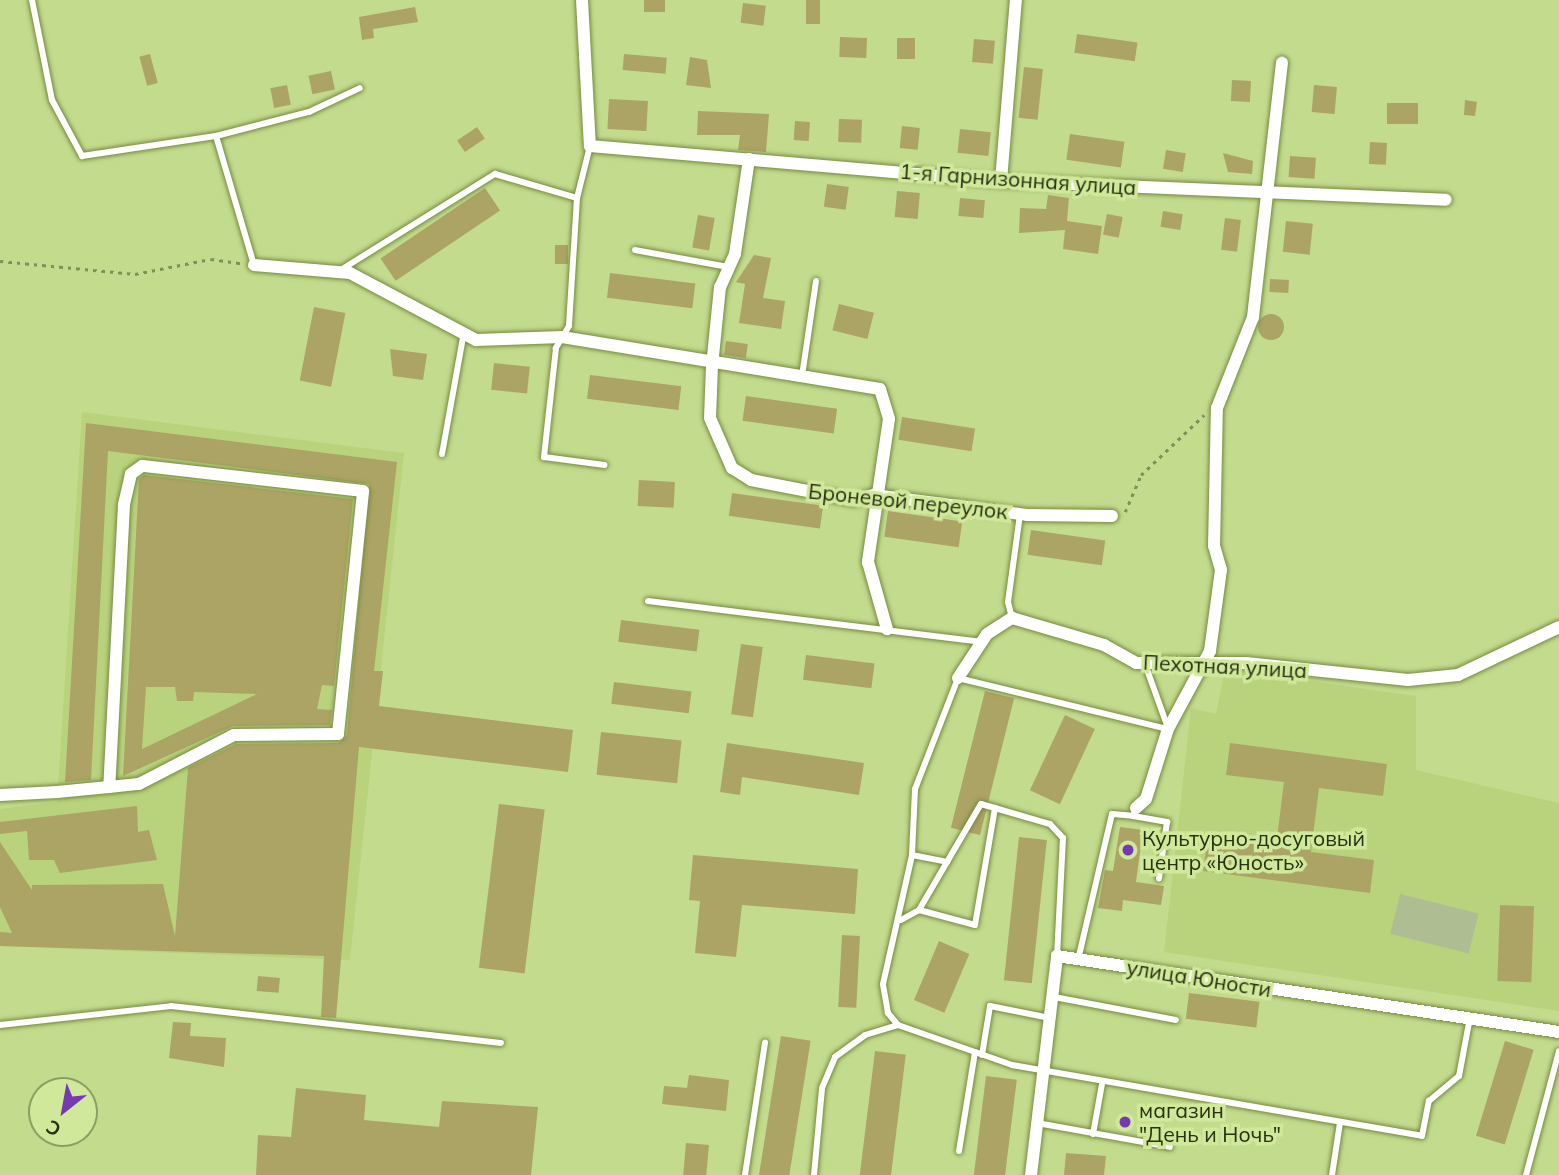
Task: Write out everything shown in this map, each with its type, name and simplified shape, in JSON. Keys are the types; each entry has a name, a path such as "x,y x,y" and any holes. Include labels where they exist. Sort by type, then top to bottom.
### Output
{"street":[{"path":"582,0 590,146"},
{"path":"1001,181 1016,0"},
{"path":"1135,812 1146,799 1168,730 1205,661 1221,570 1214,546 1217,408 1253,317 1282,63"},
{"name":"1-я Гарнизонная улица","path":"590,146 1001,181 1446,200"},
{"name":"Броневой переулок","path":"749,159 729,267 720,287 712,366 710,418 732,468 751,480 842,497 874,495 1020,514 1111,516"},
{"path":"254,265 337,272 406,298 463,337 562,337 712,366 861,383 880,389 889,402 874,495 867,562 887,629"},
{"path":"0,795 109,787 139,784 234,736 338,734 363,491 142,466 131,474 124,505 109,787"},
{"path":"958,678 982,642 1012,618"},
{"name":"Пехотная улица","path":"1012,618 1145,664 1177,668 1205,661 1408,680 1458,675 1559,627"},
{"path":"1031,1175 1037,1123 1048,1072 1057,957"},
{"name":"улица Юности","path":"1057,957 1559,1032"}],"lane":[{"path":"32,0 52,100 82,156 216,135 309,112 360,88"},
{"path":"216,135 254,265"},
{"path":"590,146 577,198 569,326 562,337 544,457 604,466"},
{"path":"337,272 495,174 577,198"},
{"path":"635,250 729,267"},
{"path":"802,376 816,281"},
{"path":"442,454 463,337"},
{"path":"1012,618 1008,602 1020,514"},
{"path":"648,601 982,642"},
{"path":"1145,664 1168,730"},
{"path":"1168,730 958,678 915,789 912,855 901,920 883,985 888,1013 898,1025 979,1053 1101,1084 1422,1136 1429,1101 1459,1076 1470,1017"},
{"path":"901,920 919,910 981,803 1050,824 1063,838 1057,957"},
{"path":"919,910 975,925 995,808"},
{"path":"1078,960 1112,814 1135,812 1167,822 1159,878"},
{"path":"912,855 947,862"},
{"path":"1054,997 1176,1020"},
{"path":"0,1025 171,1006 501,1043"},
{"path":"959,1151 990,1006 1052,1019"},
{"path":"814,1175 822,1088 835,1057 864,1035 898,1025"},
{"path":"746,1175 765,1043"},
{"path":"1526,1175 1559,1051"},
{"path":"1093,1133 1101,1084"},
{"path":"1037,1123 1170,1147"},
{"path":"1332,1175 1340,1123"}],"path":[{"path":"0,261 135,274 211,259 254,265"},
{"path":"1111,516 1129,511 1142,475 1159,454 1217,408"}],"shaded area":[{"path":"82,412 404,453 350,960 0,946 0,809 57,802"},
{"path":"1225,669 1416,696 1416,770 1559,803 1559,1011 1164,952 1191,708 1216,714"},
{"path":"1400,894 1479,914 1469,953 1390,934"}],"building":[{"path":"644,0 665,0 665,12 644,12"},
{"path":"806,0 820,0 820,24 806,24"},
{"path":"743,3 766,6 763,26 741,23"},
{"path":"415,7 418,22 373,29 374,38 362,40 359,17"},
{"path":"1077,34 1137,42 1135,61 1074,53"},
{"path":"840,37 867,38 866,58 839,57"},
{"path":"897,38 915,38 915,59 897,59"},
{"path":"974,39 995,41 993,64 972,62"},
{"path":"150,54 158,83 147,86 139,57"},
{"path":"624,54 667,58 665,74 623,70"},
{"path":"690,57 707,60 711,88 686,85"},
{"path":"1024,67 1043,69 1038,120 1019,118"},
{"path":"331,71 335,90 312,94 309,76"},
{"path":"1232,80 1251,81 1250,102 1231,101"},
{"path":"287,85 291,105 274,108 270,88"},
{"path":"1314,85 1337,87 1335,114 1312,112"},
{"path":"609,99 648,101 646,131 607,129"},
{"path":"1465,100 1477,102 1475,116 1464,115"},
{"path":"1387,103 1418,103 1418,124 1387,124"},
{"path":"698,111 769,114 766,152 738,150 740,135 697,135"},
{"path":"839,119 862,120 861,143 838,142"},
{"path":"795,121 810,122 809,141 794,140"},
{"path":"902,126 920,128 918,150 900,148"},
{"path":"477,127 485,139 465,152 457,140"},
{"path":"960,129 991,132 988,156 957,153"},
{"path":"1070,134 1124,142 1121,167 1066,160"},
{"path":"1370,142 1387,143 1386,165 1369,164"},
{"path":"1166,150 1186,153 1183,172 1163,169"},
{"path":"1223,153 1253,161 1252,174 1228,172"},
{"path":"1290,156 1316,158 1314,179 1289,177"},
{"path":"827,184 849,187 846,210 824,207"},
{"path":"485,188 500,210 396,281 381,258"},
{"path":"897,191 920,193 918,219 895,217"},
{"path":"1048,195 1069,198 1067,221 1102,226 1098,254 1063,249 1065,230 1019,233 1020,208 1046,209"},
{"path":"960,198 985,200 983,218 958,216"},
{"path":"1163,211 1183,214 1180,230 1160,227"},
{"path":"1107,214 1123,217 1119,238 1103,235"},
{"path":"698,215 715,218 709,250 692,247"},
{"path":"1225,218 1241,220 1237,252 1221,250"},
{"path":"1286,221 1313,224 1310,255 1283,252"},
{"path":"555,245 568,245 568,264 555,264"},
{"path":"754,255 771,258 763,298 785,301 781,329 739,323 745,284 736,282"},
{"path":"610,273 695,283 692,308 607,298"},
{"path":"1270,279 1289,280 1288,293 1269,292"},
{"path":"839,304 874,313 867,339 832,330"},
{"path":"314,307 345,313 331,387 300,381"},
{"path":"1271,314 1280,318 1284,327 1280,336 1271,340 1262,336 1258,327 1262,318"},
{"path":"726,341 748,344 746,358 724,355"},
{"path":"390,349 427,354 423,380 393,376"},
{"path":"494,363 530,367 527,394 491,390"},
{"path":"590,375 681,386 678,410 587,399"},
{"path":"746,396 837,409 834,434 743,421"},
{"path":"902,417 975,429 971,451 898,440"},
{"path":"86,423 397,462 374,671 383,671 379,706 573,730 568,772 359,747 336,1018 321,1017 324,956 0,946 0,932 12,933 0,907 0,842 32,890 32,885 163,884 175,936 188,768 236,744 338,743 347,735 369,484 108,451 91,780 65,782"},
{"path":"144,475 353,499 334,686 322,685 317,709 332,710 330,725 233,726 123,776 139,479","holes":["146,687 175,687 177,701 193,701 194,692 257,694 142,749"]},
{"path":"639,480 675,482 674,508 638,506"},
{"path":"732,493 823,506 820,529 729,516"},
{"path":"888,511 962,521 959,547 884,537"},
{"path":"1031,530 1105,540 1102,565 1028,555"},
{"path":"621,620 699,630 697,651 618,642"},
{"path":"741,644 763,647 753,717 731,714"},
{"path":"806,655 874,663 871,688 803,680"},
{"path":"614,682 691,692 689,713 611,704"},
{"path":"985,691 1014,698 980,835 951,828"},
{"path":"1065,715 1095,729 1060,804 1030,790"},
{"path":"601,732 682,740 677,783 597,775"},
{"path":"727,743 864,763 859,795 742,777 740,795 720,792"},
{"path":"1230,743 1387,764 1383,796 1319,788 1311,852 1374,860 1370,893 1203,871 1208,837 1276,846 1284,782 1226,775"},
{"path":"499,804 545,810 525,973 479,968"},
{"path":"137,806 138,832 149,830 157,860 60,873 54,860 29,860 27,831 0,834 0,822"},
{"name":"Культурно-досуговый центр «Юность»","path":"1120,827 1143,830 1136,882 1164,886 1161,905 1123,900 1122,911 1098,908 1105,870 1113,871"},
{"path":"1019,837 1047,840 1032,983 1004,980"},
{"path":"693,855 858,869 855,914 742,905 736,957 695,953 700,901 689,900"},
{"path":"1500,905 1534,906 1531,982 1497,981"},
{"path":"842,935 860,936 856,1008 838,1007"},
{"path":"939,941 969,954 944,1013 914,1000"},
{"path":"258,976 280,978 279,993 257,991"},
{"path":"1189,993 1259,1002 1256,1027 1186,1019"},
{"path":"173,1022 191,1023 190,1036 226,1038 224,1067 169,1058"},
{"path":"781,1036 811,1041 789,1175 759,1175"},
{"path":"1505,1041 1534,1050 1505,1144 1476,1136"},
{"path":"875,1051 906,1055 891,1175 860,1175"},
{"path":"689,1075 729,1080 726,1111 662,1104 664,1086 687,1088"},
{"path":"986,1076 1017,1080 1005,1175 974,1175"},
{"path":"296,1088 366,1095 364,1120 439,1127 442,1101 538,1107 531,1175 256,1175 258,1135 291,1137"},
{"path":"686,1143 709,1145 706,1175 683,1175"},
{"path":"1066,1153 1106,1156 1104,1175 1064,1175"}],"place":[{"name":"Культурно-досуговый центр «Юность»","path":"1128,850"},
{"name":"магазин \"День и Ночь\"","path":"1125,1122"}]}
